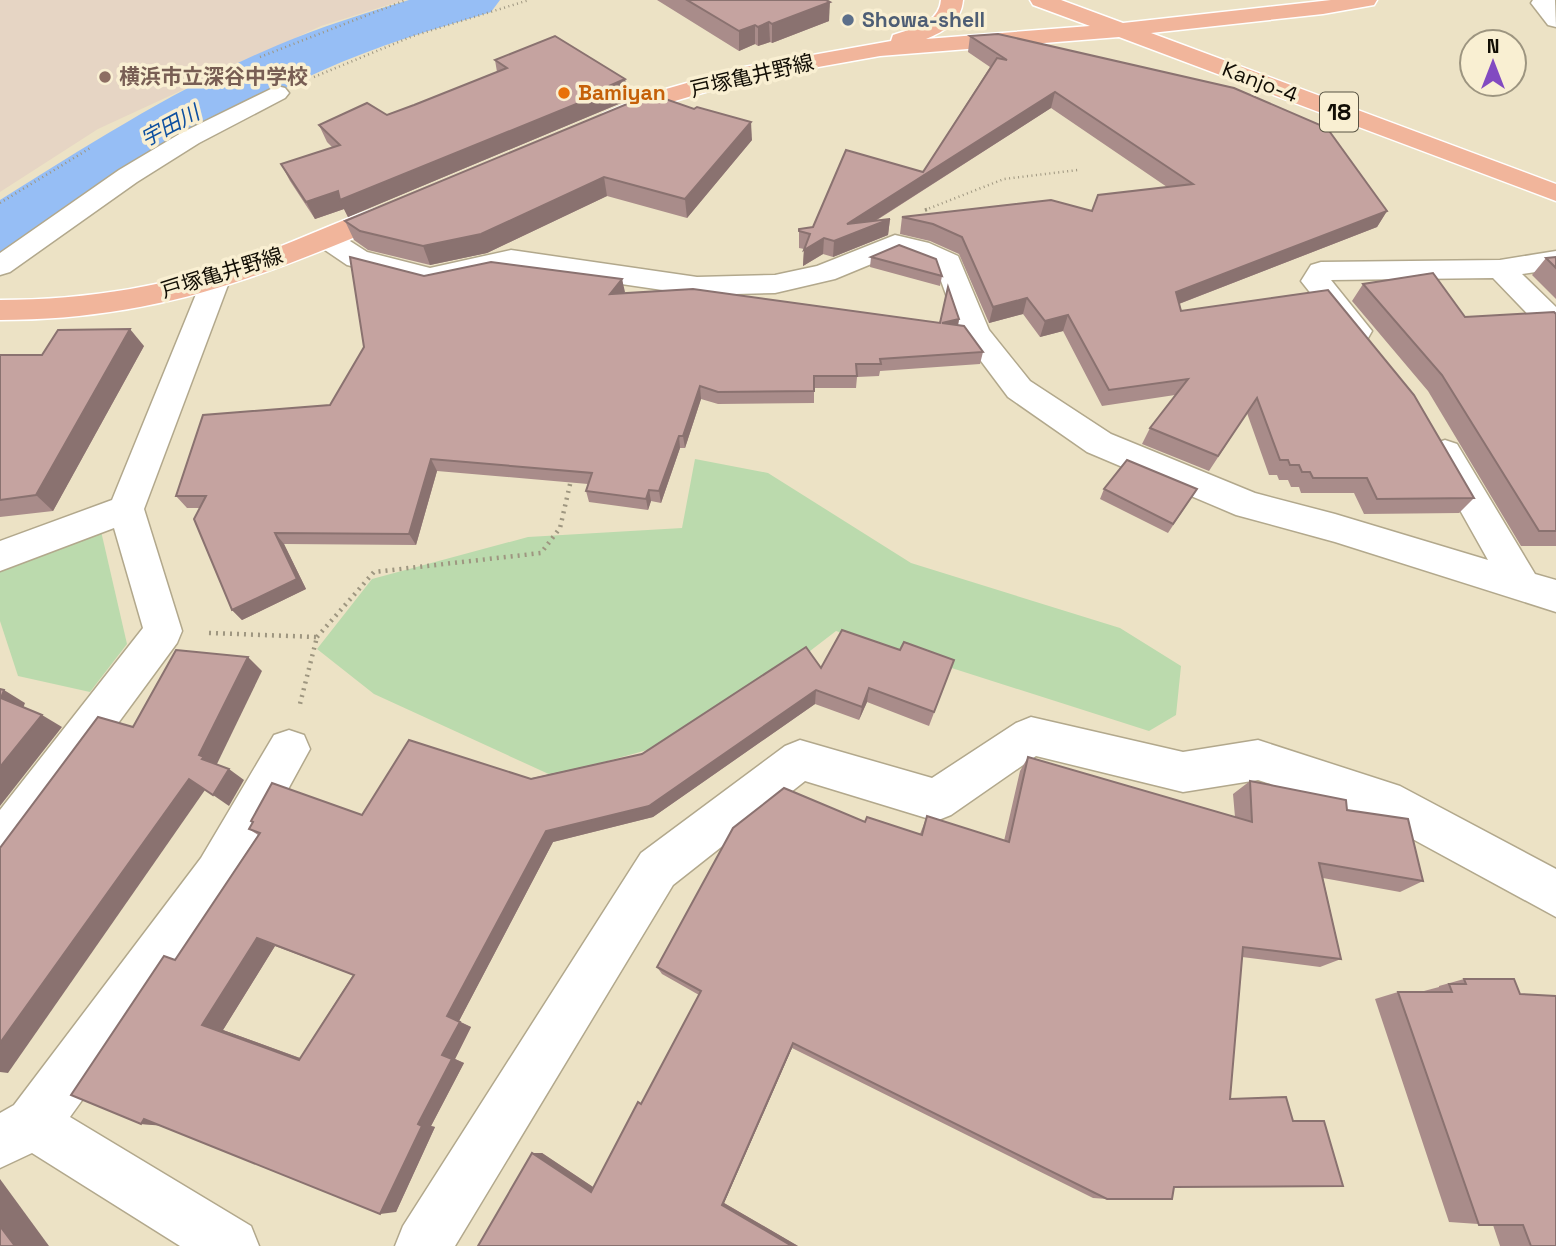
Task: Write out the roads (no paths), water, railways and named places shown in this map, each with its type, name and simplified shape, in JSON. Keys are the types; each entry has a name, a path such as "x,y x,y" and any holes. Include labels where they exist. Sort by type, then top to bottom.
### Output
{"main road":[{"path":"880,49 942,24 952,9 952,0"},
{"name":"18","path":"1041,0 1122,30"},
{"name":"戸塚亀井野線","path":"585,131 660,98 747,72 880,49 1122,30 1323,8 1366,0"},
{"name":"Kanjo-4","path":"1122,30 1556,193"},
{"name":"戸塚亀井野線","path":"0,310 74,307 162,293 267,262 427,198"}],"street":[{"path":"1544,0 1542,3 1556,20"},
{"path":"0,267 128,176 190,138 277,93"},
{"path":"326,238 357,258 430,276 511,259 697,286 775,284 825,273 895,244 919,249 948,262 975,333 1019,389 1099,443 1248,505 1335,528 1556,596"},
{"path":"1374,352 1316,281 1321,271 1500,269 1556,260"},
{"path":"1500,269 1556,325"},
{"path":"0,846 163,631 126,509 217,278"},
{"path":"1428,424 1522,585"},
{"path":"0,556 126,509"},
{"path":"423,1246 657,869 800,760 936,800 1031,736 1184,772 1258,760 1385,801 1556,894"},
{"path":"228,1245 17,1133 217,874 289,749"}],"waterway":[{"name":"宇田川","path":"0,233 146,139 260,76 341,41 471,0"}],"place":[{"name":"Showa-shell","path":"848,20"},
{"name":"横浜市立深谷中学校","path":"105,77"},
{"name":"Bamiyan","path":"564,93"}]}
